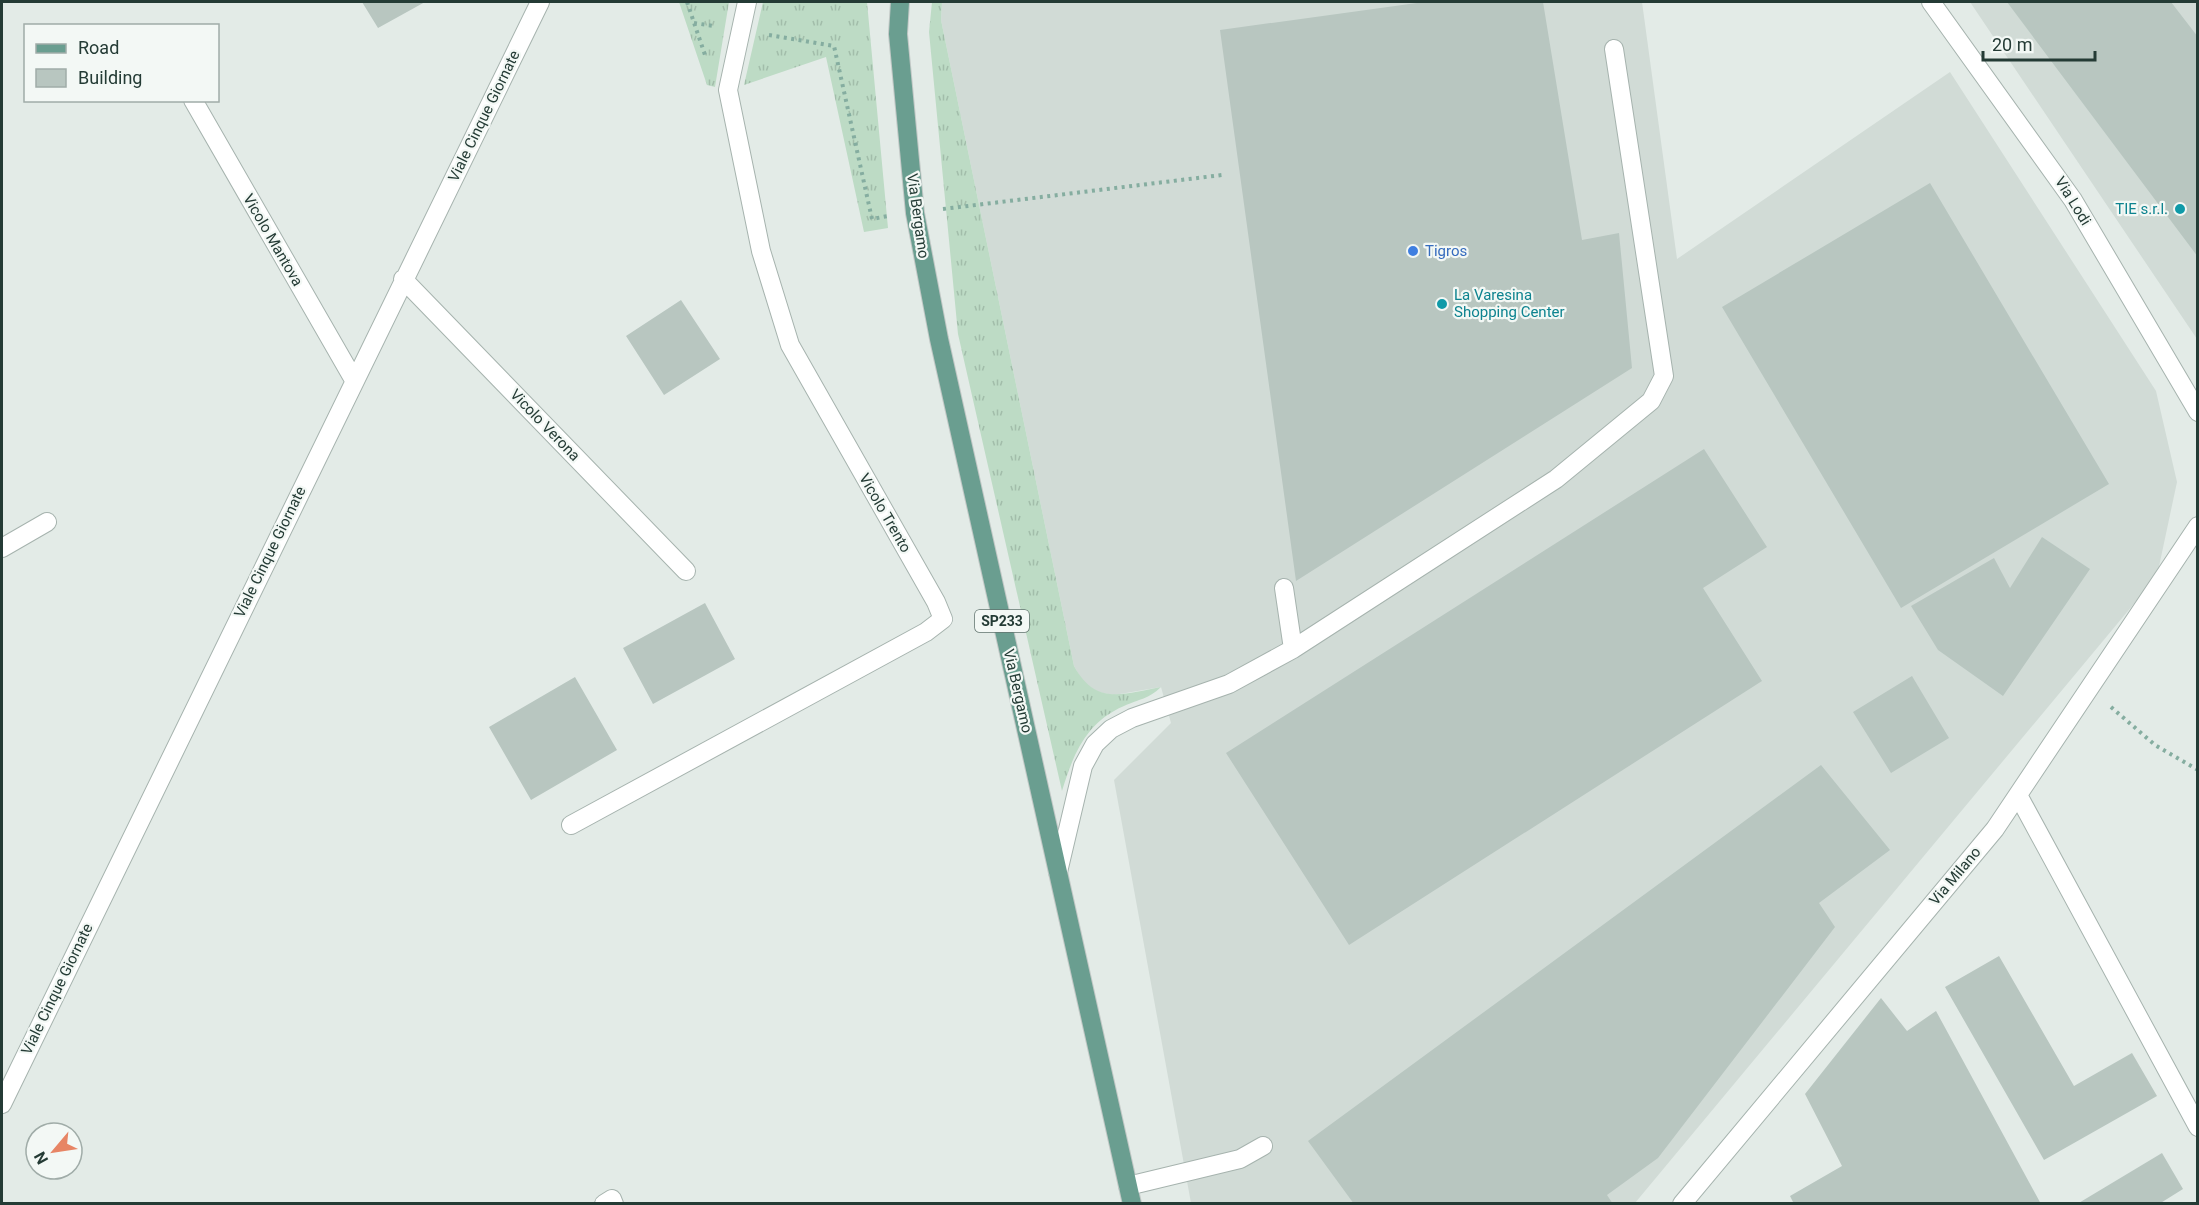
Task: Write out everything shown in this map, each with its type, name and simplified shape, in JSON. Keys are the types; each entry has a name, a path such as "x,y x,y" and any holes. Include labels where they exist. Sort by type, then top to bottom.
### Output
{"main road":[{"name":"Via Bergamo","path":"889,2 898,34"},
{"name":"Via Bergamo","path":"900,2 898,34 915,213 939,339 1130,1195"}],"street":[{"name":"Viale Cinque Giornate","path":"2,1104 540,2"},
{"name":"Vicolo Trento","path":"571,825 926,632 943,619 936,602 790,345 761,251 728,90 747,2"},
{"name":"Via Lodi","path":"1931,2 2073,200 2198,412"},
{"path":"1058,872 1083,766 1095,744 1112,729 1132,718 1229,684 1293,649 1556,479 1651,401 1664,376 1614,49"},
{"name":"Vicolo Mantova","path":"194,102 354,380"},
{"name":"Vicolo Verona","path":"404,279 686,571"},
{"path":"2,548 47,522"},
{"name":"Via Milano","path":"1682,1203 1995,829 2198,526"},
{"path":"1284,588 1293,649"},
{"path":"2018,795 2198,1127"},
{"path":"1130,1195 1240,1159 1263,1146"}],"path":[{"path":"687,2 694,23"},
{"path":"2089,689 2156,745 2198,770"}],"shaded area":[{"path":"942,2 1642,2 1677,259 1950,72 2156,391 2177,482 2157,576 1635,1203 1191,1203 1114,780 1171,723 1161,687 1114,695 1098,692 1083,682 1074,666 941,20"},
{"path":"1970,2 2197,2 2197,339"}],"green space":[{"path":"679,2 729,2 715,87 707,85"},
{"path":"763,2 867,2 888,228 864,232 826,57 744,85"},
{"path":"932,2 942,2 941,20 1074,666 1082,679 1101,692 1123,694 1161,687 1148,696 1111,713 1091,730 1076,753 1062,791 958,334 929,32"}],"building":[{"path":"362,2 425,2 378,28"},
{"name":"La Varesina Shopping Center","path":"1424,2 1543,2 1582,240 1619,233 1632,368 1296,581 1220,30"},
{"path":"2007,2 2171,2 2198,37 2198,257"},
{"path":"1930,183 2109,484 1901,608 1722,307"},
{"path":"681,300 720,359 664,395 626,336"},
{"path":"1704,449 1767,547 1703,588 1762,681 1349,945 1226,753"},
{"path":"2042,537 2090,569 2003,696 1938,650 1911,606 1994,558 2010,588"},
{"path":"705,603 735,659 653,704 623,648"},
{"path":"1912,676 1949,738 1891,773 1853,712"},
{"path":"575,677 617,750 531,800 489,727"},
{"path":"1821,765 1890,850 1819,903 1835,927 1658,1158 1607,1195 1613,1204 1354,1204 1308,1141"},
{"path":"1999,956 2074,1086 2132,1053 2157,1096 2044,1160 1945,987"},
{"path":"1881,998 1907,1031 1936,1011 2041,1204 1794,1204 1790,1196 1842,1166 1805,1094"},
{"path":"2162,1153 2183,1189 2159,1204 2077,1204"}],"place":[{"name":"TIE s.r.l.","path":"2180,209"},
{"name":"Tigros","path":"1413,251"},
{"name":"La Varesina Shopping Center","path":"1442,304"}]}
